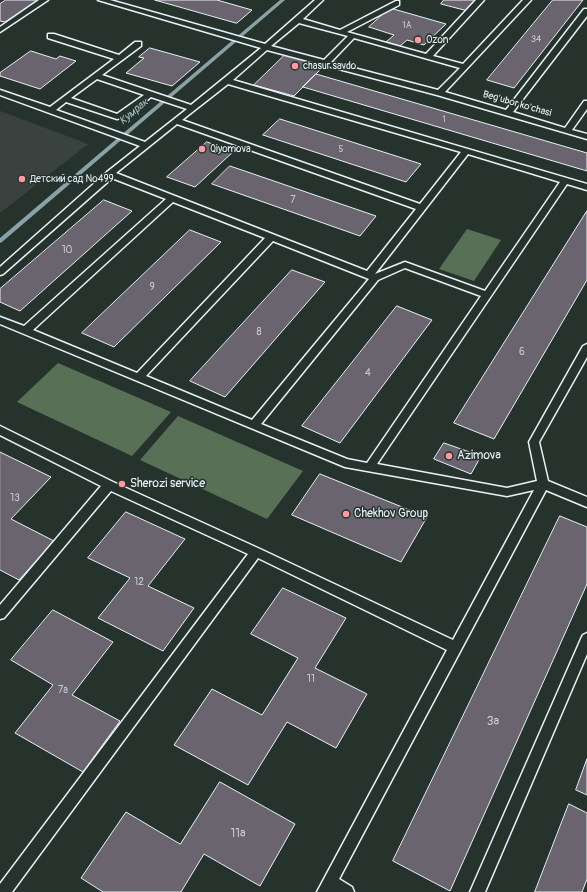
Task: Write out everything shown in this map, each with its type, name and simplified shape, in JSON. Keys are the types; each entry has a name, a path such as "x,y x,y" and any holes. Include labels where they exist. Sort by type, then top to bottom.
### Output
{"lane":[{"path":"0,30 44,0"},
{"name":"Beg'ubor ko'chasi","path":"102,0 266,47 440,93 587,137"},
{"path":"0,272 110,174 227,81 319,0"},
{"path":"341,32 396,3 383,0"},
{"path":"428,56 480,0"},
{"path":"440,93 527,0"},
{"path":"508,113 587,11"},
{"path":"298,20 465,67"},
{"path":"326,62 353,35"},
{"path":"51,36 120,58"},
{"path":"51,110 138,44"},
{"path":"96,76 192,108"},
{"path":"227,81 587,187"},
{"path":"0,92 146,145"},
{"path":"65,100 117,117 124,114 150,94"},
{"path":"567,131 587,103"},
{"path":"176,121 422,208"},
{"path":"254,426 372,277 466,151"},
{"path":"110,174 372,277 405,266 488,295"},
{"path":"369,468 565,181"},
{"path":"26,330 171,199"},
{"path":"139,377 271,238"},
{"path":"0,320 345,463 507,492 543,484 587,502"},
{"path":"347,892 326,887 543,484 534,442 587,348"},
{"path":"0,430 110,485 256,552 455,648"},
{"path":"0,614 110,485"},
{"path":"3,892 256,552"},
{"path":"476,892 587,639"}],"shaded area":[{"name":"Детский сад №499","path":"0,111 88,144 0,213"}],"green space":[{"path":"467,229 501,240 474,281 439,269"},
{"path":"58,363 171,412 132,456 17,402"},
{"path":"178,416 303,471 267,519 140,460"}],"building":[{"path":"6,0 38,0 5,22 0,21 0,4"},
{"path":"155,0 217,0 252,10 237,23"},
{"path":"444,0 478,0 468,11 441,4"},
{"path":"553,0 583,0 514,88 487,80"},
{"path":"390,8 446,24 424,45 407,40 400,46 386,42 394,35 369,27"},
{"path":"150,48 200,62 172,86 126,73 144,58 139,57"},
{"path":"31,51 56,59 60,56 76,61 40,89 0,76 0,73"},
{"path":"285,55 324,66 294,96 254,85"},
{"path":"316,74 587,153 587,171 303,87"},
{"path":"280,119 421,164 406,182 263,135"},
{"path":"207,142 234,151 195,187 167,177"},
{"path":"230,166 376,216 360,236 212,184"},
{"path":"104,200 132,211 20,311 0,302 0,289"},
{"path":"587,211 587,280 494,439 454,423"},
{"path":"190,230 221,242 114,347 82,333"},
{"path":"292,270 325,282 225,397 190,381"},
{"path":"397,306 432,320 340,443 302,426"},
{"path":"444,443 481,456 471,474 434,459"},
{"path":"0,452 51,477 11,519 54,541 19,580 0,570"},
{"path":"320,474 427,517 401,562 292,515"},
{"path":"126,512 185,539 148,586 194,608 163,651 98,618 130,578 88,558"},
{"path":"560,516 587,527 587,584 450,891 393,861"},
{"path":"283,588 346,618 315,668 367,694 336,748 287,722 248,785 174,745 212,689 262,715 298,658 251,634"},
{"path":"53,610 113,642 72,695 120,721 83,772 15,733 53,685 11,660"},
{"path":"587,759 587,795 576,790"},
{"path":"220,782 295,824 260,886 204,854 181,892 103,892 81,878 126,812 180,844"},
{"path":"569,804 587,813 587,879 582,892 535,892"}],"waterway":[{"name":"Кумрак","path":"0,241 283,0"}],"place":[{"name":"Ozon","path":"418,40"},
{"name":"chasur savdo","path":"295,66"},
{"name":"Qiyomova","path":"202,149"},
{"name":"Детский сад №499","path":"22,179"},
{"name":"Azimova","path":"449,456"},
{"name":"Sherozi service","path":"122,484"},
{"name":"Chekhov Group","path":"346,514"}]}
